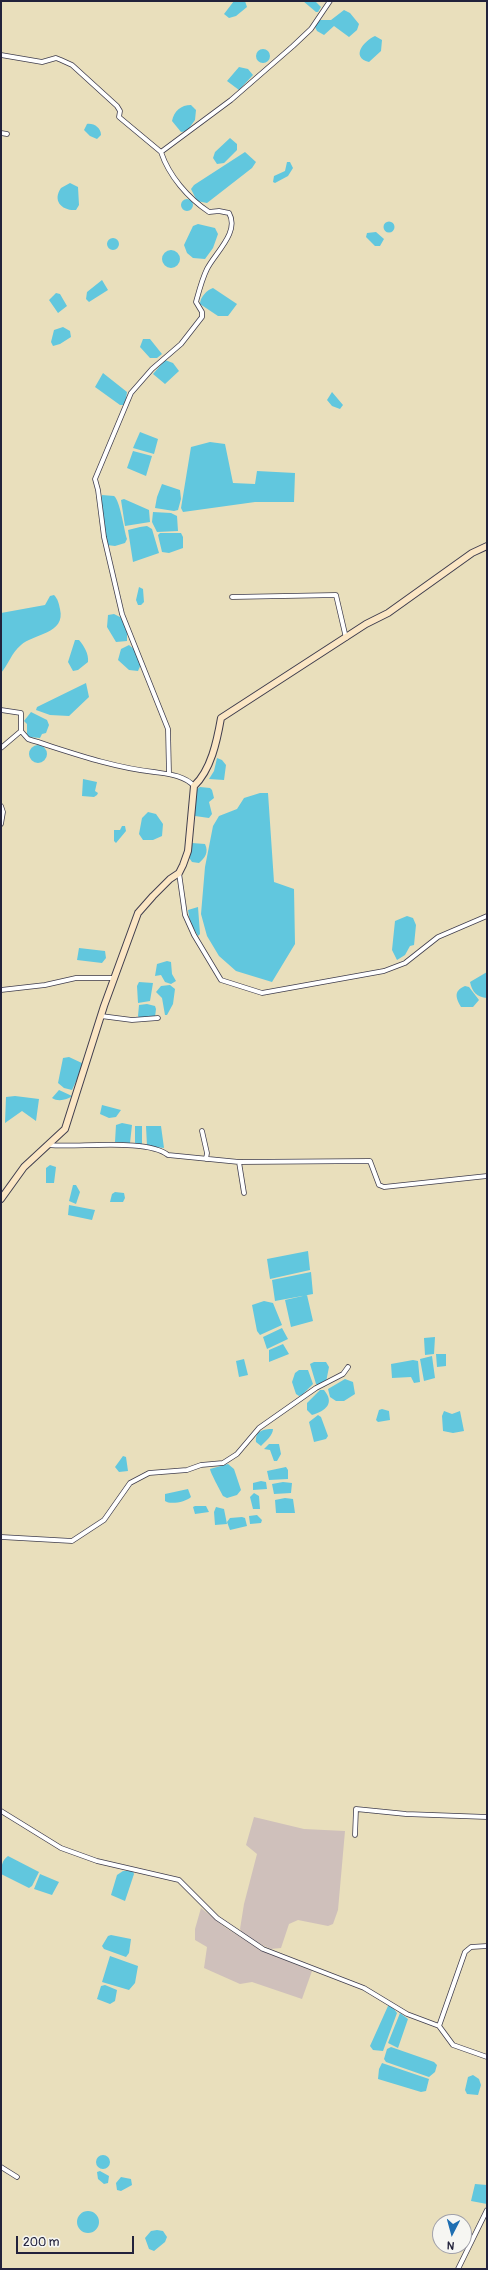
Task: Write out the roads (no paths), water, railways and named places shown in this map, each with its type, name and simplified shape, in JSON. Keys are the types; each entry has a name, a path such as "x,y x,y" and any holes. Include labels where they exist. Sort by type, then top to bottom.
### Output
{"street":[{"path":"161,152 231,100 293,46 311,29 330,1"},
{"path":"1,55 42,62 56,58 72,65 117,106 120,111 119,117 161,152 166,167 195,203 209,212 219,210 229,213 232,225 230,232 208,267 198,294 196,302 202,312 202,317 181,344 152,369 131,393 94,480 98,490 104,538 122,614 168,729 169,774"},
{"path":"1,133 7,134"},
{"path":"487,546 472,553 388,613 366,624 221,718 218,740 207,768 200,780 194,786 188,851 180,873 185,915 194,935 221,980 262,993 384,970 405,963 438,937 487,916"},
{"path":"232,597 336,595 346,638"},
{"path":"1,710 21,713 21,731 28,738 81,756 130,768 169,774 189,780 194,786"},
{"path":"1,748 21,731"},
{"path":"1,806 3,812 1,824"},
{"path":"2,1197 24,1167 65,1129 101,1016 138,913 162,887 180,873"},
{"path":"1,990 45,985 76,978 114,978"},
{"path":"101,1016 132,1020 158,1018"},
{"path":"202,1131 207,1153 206,1159"},
{"path":"49,1145 87,1147 122,1145 162,1150 168,1155 239,1162 370,1161 379,1185 384,1186 487,1176"},
{"path":"239,1162 244,1193"},
{"path":"1,1537 72,1541 104,1520 130,1483 149,1473 187,1470 201,1465 223,1463 237,1454 259,1428 316,1388 343,1374 348,1366"},
{"path":"354,1835 356,1809 406,1814 487,1817"},
{"path":"1,1811 61,1848 97,1861 179,1880 217,1918 263,1949 364,1988 407,2014 439,2026 453,2045 487,2057"},
{"path":"439,2026 465,1952 471,1947 487,1946"},
{"path":"1,2167 17,2177"},
{"path":"458,2269 487,2210"}],"water":[{"path":"234,1 245,1 247,7 236,16 229,18 224,14"},
{"path":"303,1 315,1 321,7 318,12 316,12"},
{"path":"344,10 350,13 359,24 357,30 349,37 334,26 324,35 317,31 315,27 319,20 331,20"},
{"path":"375,36 382,40 381,51 369,62 363,60 360,57 360,53 363,45"},
{"path":"260,49 266,49 270,53 270,59 266,63 260,63 256,59 256,53"},
{"path":"239,67 248,69 253,75 239,90 227,81"},
{"path":"191,105 196,110 195,120 187,131 181,132 172,121 173,117 181,107"},
{"path":"87,124 95,125 100,130 101,135 97,139 90,136 84,130"},
{"path":"230,138 237,144 237,150 224,163 217,164 213,158 215,152"},
{"path":"245,152 256,162 252,168 207,203 197,201 191,189 194,185"},
{"path":"287,162 290,162 293,168 288,176 275,183 273,182 274,176 285,171"},
{"path":"70,183 78,187 79,205 76,210 66,209 58,201 58,193 61,188"},
{"path":"185,199 189,199 193,205 189,211 185,211 181,207 181,203"},
{"path":"389,221 393,223 395,227 393,231 389,233 385,231 383,227 385,223"},
{"path":"198,224 215,228 218,234 213,248 205,259 193,258 187,253 184,245 193,226"},
{"path":"376,232 384,239 380,246 375,246 366,237 367,233"},
{"path":"111,238 115,238 119,244 115,250 111,250 107,246 107,242"},
{"path":"171,250 177,253 180,259 177,265 171,268 165,265 162,259 165,253"},
{"path":"102,280 108,290 89,302 86,299 87,292"},
{"path":"213,288 237,304 228,316 218,316 200,304 204,294"},
{"path":"56,293 60,294 67,306 58,313 49,300"},
{"path":"63,327 70,331 71,337 60,344 53,346 51,342 54,330"},
{"path":"143,339 150,339 162,354 157,358 150,358 140,347"},
{"path":"165,360 173,363 179,371 165,384 153,374"},
{"path":"103,373 127,392 125,405 120,405 95,387"},
{"path":"332,392 343,405 340,409 332,406 327,400"},
{"path":"140,432 158,439 154,454 133,448"},
{"path":"210,442 225,444 233,483 255,484 257,471 295,473 294,502 255,502 183,512 181,508 191,447"},
{"path":"133,451 152,456 146,476 127,468"},
{"path":"162,484 180,490 181,499 178,510 174,511 155,508"},
{"path":"102,495 114,496 118,503 127,539 125,543 115,546 107,545 101,501"},
{"path":"124,499 149,510 150,522 125,526 121,500"},
{"path":"153,512 171,513 177,516 178,531 157,532 152,522"},
{"path":"147,526 152,529 159,553 133,562 128,530"},
{"path":"160,533 181,533 183,537 183,548 169,553 162,552 158,535"},
{"path":"139,587 143,589 144,602 141,605 138,605 136,600"},
{"path":"54,595 60,609 61,617 58,624 47,632 26,641 21,645 15,651 1,673 1,613 45,605 50,596"},
{"path":"114,614 122,618 127,631 127,641 116,642 107,627 108,615"},
{"path":"75,640 79,640 84,647 88,656 88,662 78,670 73,671 68,662"},
{"path":"129,645 135,650 141,664 138,671 129,670 118,660 121,649"},
{"path":"86,683 89,697 69,716 50,715 36,710 37,707"},
{"path":"31,712 47,720 49,725 46,733 42,734 40,738 29,737 27,734 27,724 24,721"},
{"path":"38,745 44,748 47,754 44,760 38,763 32,760 29,754 32,748"},
{"path":"217,758 222,760 226,765 224,780 209,779 214,771"},
{"path":"83,779 97,782 95,791 98,793 97,795 94,797 82,796"},
{"path":"200,787 210,788 212,790 214,798 209,802 212,814 209,818 195,816 194,813 194,796 197,789"},
{"path":"260,793 268,793 274,882 294,889 295,944 272,982 236,971 219,956 207,936 201,914 205,867 213,826 219,816 237,809 244,798"},
{"path":"148,812 156,814 163,824 162,836 153,840 143,840 139,834 142,818"},
{"path":"122,826 125,826 126,831 116,843 114,841 114,830 120,830"},
{"path":"192,843 205,844 207,850 206,855 199,863 192,862 188,856"},
{"path":"198,907 200,934 198,936 190,922 188,910"},
{"path":"407,916 413,918 416,925 414,945 410,946 405,955 397,960 392,950 395,921"},
{"path":"79,948 105,951 106,958 102,963 77,960"},
{"path":"167,961 171,962 172,974 176,981 171,984 165,982 161,975 155,976 157,964"},
{"path":"487,972 487,998 476,993 472,989 470,982"},
{"path":"139,982 153,983 150,1001 138,1003 137,986"},
{"path":"170,985 175,989 173,1004 167,1015 165,1015 162,998 156,992 161,986"},
{"path":"465,986 469,987 479,1000 473,1007 461,1007 458,1001 457,992"},
{"path":"147,1004 155,1006 155,1017 140,1019 138,1016 139,1005"},
{"path":"69,1057 84,1064 72,1090 64,1088 58,1083 63,1058"},
{"path":"59,1090 72,1096 68,1099 62,1100 52,1098"},
{"path":"15,1096 39,1099 36,1121 22,1111 5,1123 6,1097"},
{"path":"102,1105 121,1110 116,1117 109,1118 100,1114"},
{"path":"122,1123 132,1125 130,1143 115,1142 116,1125"},
{"path":"135,1126 142,1126 142,1145 135,1145"},
{"path":"146,1126 161,1126 164,1148 147,1146"},
{"path":"50,1165 56,1167 54,1183 46,1183 46,1168"},
{"path":"73,1185 76,1185 80,1192 76,1204 69,1201"},
{"path":"115,1192 124,1193 125,1198 123,1202 110,1202 112,1194"},
{"path":"69,1205 95,1210 92,1220 68,1215"},
{"path":"308,1251 310,1270 270,1279 267,1259"},
{"path":"311,1272 313,1294 275,1301 272,1280"},
{"path":"307,1295 313,1321 291,1327 285,1300"},
{"path":"264,1301 273,1303 282,1325 260,1335 257,1331 252,1305"},
{"path":"282,1328 288,1339 267,1349 263,1337"},
{"path":"435,1337 434,1354 425,1355 424,1338"},
{"path":"283,1344 289,1354 269,1362 269,1350"},
{"path":"436,1354 446,1354 446,1366 437,1367"},
{"path":"432,1356 435,1378 424,1381 420,1359"},
{"path":"244,1359 248,1375 239,1377 236,1361"},
{"path":"413,1360 418,1361 420,1382 414,1383 411,1377 392,1378 391,1364"},
{"path":"314,1362 326,1362 329,1367 326,1382 318,1385 316,1384 310,1364"},
{"path":"299,1370 308,1370 313,1384 299,1396 296,1394 292,1382 295,1373"},
{"path":"345,1379 353,1382 355,1394 344,1401 336,1401 330,1397 328,1389"},
{"path":"320,1390 324,1390 329,1399 329,1403 325,1409 312,1415 307,1410 307,1403"},
{"path":"382,1409 389,1411 390,1420 378,1422 376,1420 379,1410"},
{"path":"444,1411 452,1414 460,1411 464,1431 453,1433 443,1431 442,1416"},
{"path":"318,1415 321,1417 328,1436 326,1439 314,1442 309,1422"},
{"path":"273,1429 271,1436 261,1446 256,1442 257,1435 260,1431"},
{"path":"269,1444 279,1444 281,1454 277,1461 274,1461 270,1450 264,1449"},
{"path":"123,1456 126,1457 128,1471 119,1472 115,1467"},
{"path":"228,1464 234,1469 241,1490 237,1495 227,1498 223,1496 210,1469"},
{"path":"286,1467 288,1470 288,1479 269,1480 267,1471"},
{"path":"261,1481 266,1482 267,1489 253,1490 253,1483"},
{"path":"283,1482 292,1483 291,1493 274,1494 272,1484"},
{"path":"188,1489 191,1497 189,1499 174,1503 165,1501 165,1494"},
{"path":"254,1493 259,1496 260,1509 253,1509 250,1497"},
{"path":"285,1498 293,1499 295,1513 276,1513 275,1500"},
{"path":"206,1506 209,1512 195,1514 193,1507"},
{"path":"216,1507 224,1509 227,1524 215,1525 214,1512"},
{"path":"257,1515 262,1520 261,1523 250,1524 249,1516"},
{"path":"230,1518 245,1518 247,1526 230,1530 227,1522"},
{"path":"8,1856 39,1872 32,1886 29,1888 1,1874 2,1864"},
{"path":"123,1871 133,1871 134,1874 125,1901 111,1895 117,1875"},
{"path":"40,1874 59,1882 52,1895 34,1889"},
{"path":"111,1935 131,1939 129,1953 126,1957 104,1949 102,1946 108,1936"},
{"path":"110,1956 138,1966 135,1983 129,1990 102,1982"},
{"path":"105,1985 117,1990 115,2001 110,2004 97,1999 101,1986"},
{"path":"388,2006 392,2006 397,2013 383,2051 373,2050 370,2046"},
{"path":"400,2013 408,2019 398,2048 388,2043"},
{"path":"391,2047 434,2062 437,2065 435,2072 429,2077 386,2062 384,2059 387,2049"},
{"path":"382,2063 429,2079 426,2091 421,2092 378,2079 379,2069"},
{"path":"473,2075 479,2079 481,2085 478,2095 467,2094 465,2090 468,2077"},
{"path":"100,2155 106,2155 110,2159 110,2165 106,2169 100,2169 96,2165 96,2159"},
{"path":"100,2171 109,2176 108,2183 104,2184 98,2179 97,2172"},
{"path":"121,2177 131,2179 132,2185 121,2191 117,2190 116,2183"},
{"path":"475,2184 487,2185 487,2204 471,2201"},
{"path":"88,2211 96,2214 99,2222 96,2230 88,2233 80,2230 77,2222 80,2214"},
{"path":"151,2231 163,2231 167,2237 165,2242 154,2251 149,2249 145,2238"}]}
